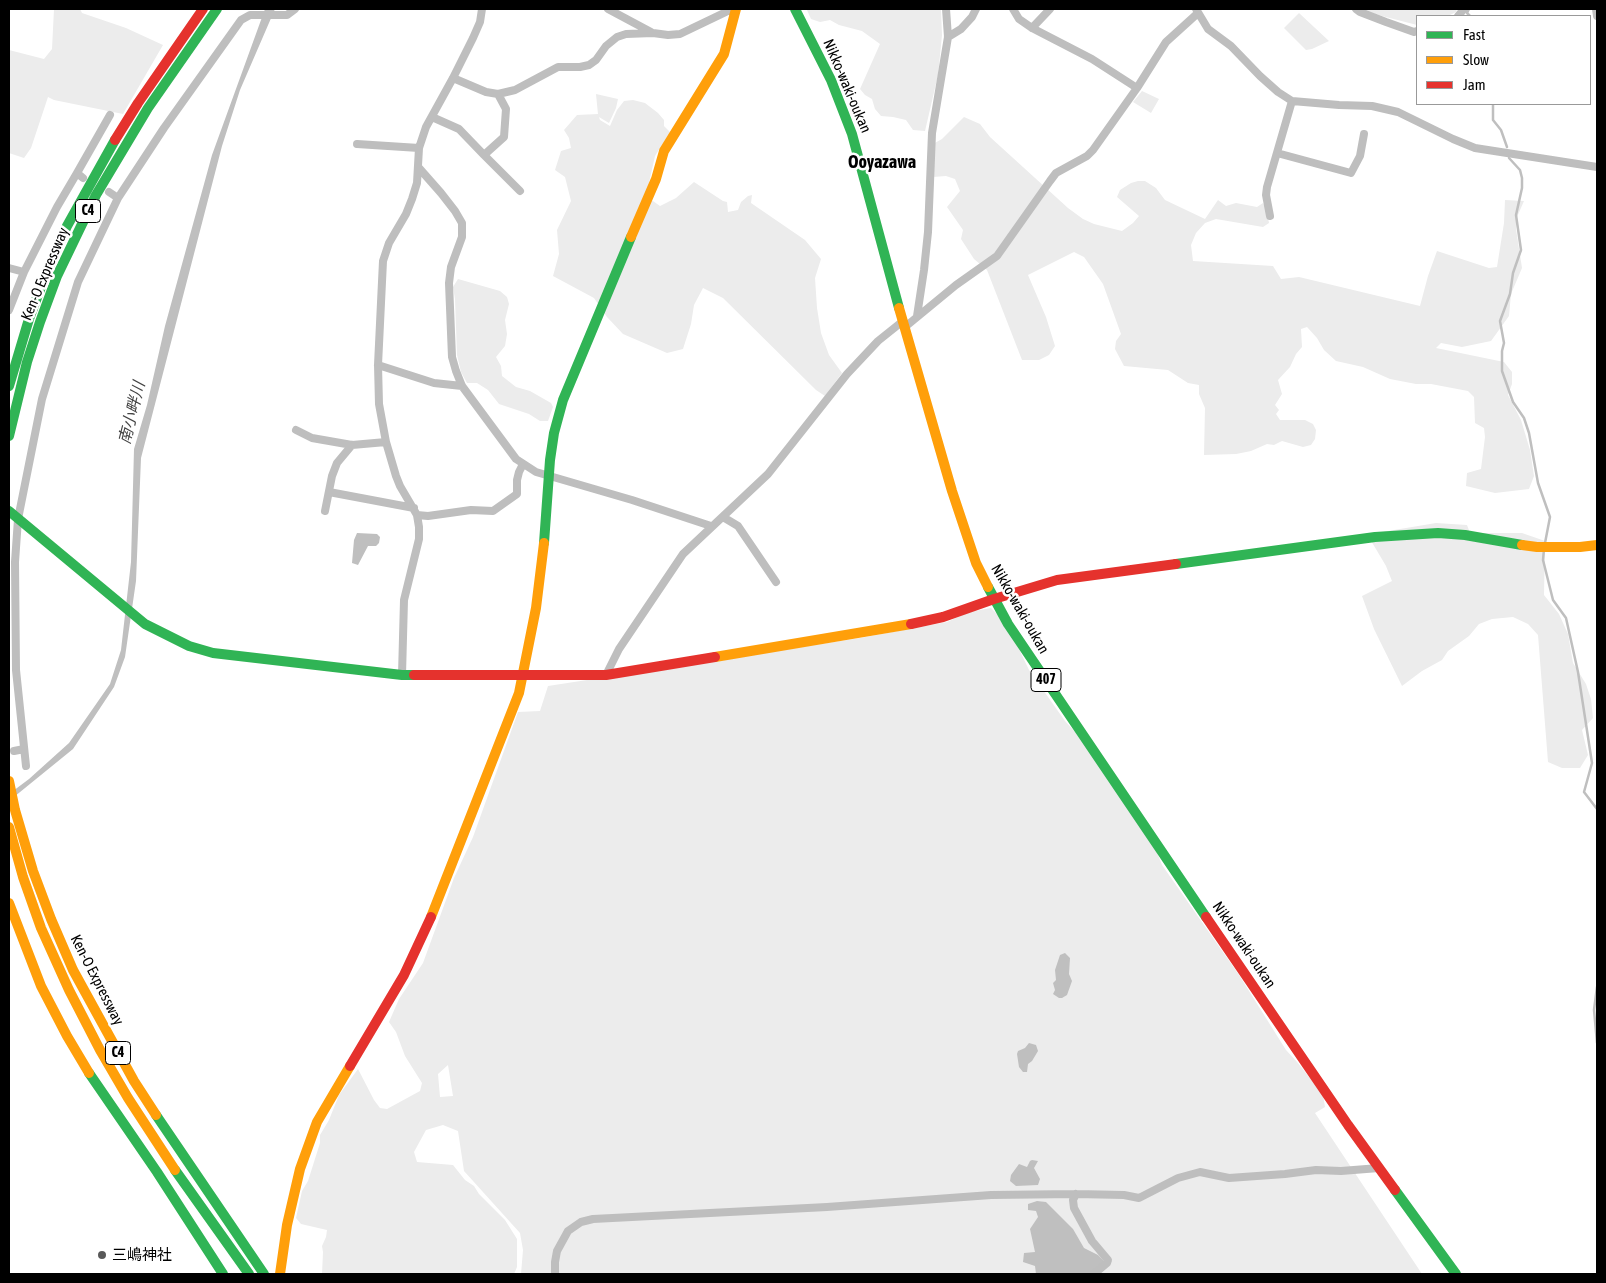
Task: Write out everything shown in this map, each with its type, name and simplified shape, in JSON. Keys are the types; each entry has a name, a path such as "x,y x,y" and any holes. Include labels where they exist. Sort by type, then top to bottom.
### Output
{"main road":[{"name":"Ken-O Expressway","path":"9,386 29,319 67,226 133,111 203,9"},
{"name":"Ken-O Expressway","path":"9,436 25,371 40,322 57,276 96,195 148,108 217,9"},
{"name":"Nikko-waki-oukan","path":"795,9 831,80 852,134 952,492 976,563 994,598 1008,624 1342,1117 1456,1274"},
{"path":"281,1273 287,1224 300,1169 317,1122 404,975 426,931 519,693 539,591 548,476 554,433 563,400 656,179 664,151 724,54 736,10"},
{"path":"9,511 144,624 178,641 214,653 402,675 606,675 928,621 994,598 1057,580 1366,538 1438,533 1465,535 1537,547 1597,545"},
{"name":"Ken-O Expressway","path":"9,783 33,870 73,970 134,1081 170,1140 264,1274"},
{"name":"Ken-O Expressway","path":"9,827 41,928 69,990 100,1050 165,1156 249,1274"},
{"path":"9,903 41,986 83,1064 157,1172 223,1274"}],"street":[{"path":"26,766 16,670 15,562 18,519 42,399 75,291 118,198 164,128 241,20 246,16 254,15 287,15 294,9"},
{"path":"402,675 404,600 419,539 419,527 415,512 400,486 386,442 379,404 378,365 383,261 388,243 406,214 412,199 417,183 419,148 426,127 453,78 480,22 482,9"},
{"path":"608,9 653,33"},
{"path":"917,316 928,232 932,133 948,37 946,9"},
{"path":"948,37 961,29 972,18 976,9"},
{"path":"1012,9 1019,19 1032,28 1092,59 1138,88"},
{"path":"1032,28 1050,9"},
{"path":"1356,9 1386,22 1416,31"},
{"path":"1596,9 1597,16"},
{"path":"453,78 486,92 498,94 515,90 558,67 589,65 617,37 626,34 680,34 728,11 736,10"},
{"path":"606,675 619,649 683,554 768,474 846,374 878,341 917,316 997,256 1056,173 1087,156 1093,150 1138,88 1166,42 1196,11 1208,29 1231,46 1278,92 1292,101 1372,106 1398,112 1476,148 1597,166"},
{"path":"484,155 504,137 506,109 498,94"},
{"path":"1270,216 1266,195 1267,187 1292,101"},
{"path":"9,310 24,272 57,207 80,176 110,115"},
{"path":"432,117 459,129 520,191"},
{"path":"1277,153 1351,174 1360,156 1364,134"},
{"path":"357,144 419,148"},
{"path":"418,168 442,193 462,223 462,237 451,267 449,283 452,357 462,386 516,459 536,472 632,500 711,526"},
{"path":"109,192 118,198"},
{"path":"9,268 24,272"},
{"path":"378,365 434,383 462,386"},
{"path":"296,430 312,438 352,445 386,442"},
{"path":"325,511 332,476 337,463 352,445"},
{"path":"329,492 428,516 471,510 493,511 517,494 519,472 524,464"},
{"path":"723,517 738,526 776,582"},
{"path":"14,751 24,749"},
{"path":"555,1274 557,1251 568,1231 588,1220 991,1196 1076,1194 1124,1195 1139,1198 1178,1178 1200,1172 1229,1178 1316,1170 1379,1168"},
{"path":"1076,1194 1073,1200 1074,1208 1092,1241 1108,1260 1107,1264 1094,1274"}],"shaded area":[{"path":"54,9 80,9 82,13 126,28 163,45 123,114 54,100 48,97 31,148 24,158 9,153 9,50 44,59 52,49"},
{"path":"265,9 275,9 240,90 222,146 141,458 136,581 125,657 114,687 73,749 9,801 9,794 29,779 69,743 110,684 121,650 131,562 134,449 147,405 165,326 212,155"},
{"path":"941,9 942,35 938,75 925,131 913,130 906,120 881,116 875,109 872,99 860,89 880,44 862,31 839,25 830,20 820,22 811,19 807,10"},
{"path":"1360,9 1457,9 1456,12 1450,15 1416,15 1416,25"},
{"path":"1299,13 1329,41 1306,50 1284,28"},
{"path":"1142,91 1159,99 1151,113 1133,102"},
{"path":"596,94 618,99 609,123 599,117 600,120 610,126 617,110 624,101 633,100 645,103 658,113 664,120 664,126 670,132 655,156 646,196 660,206 676,198 694,182 727,202 728,212 738,210 741,202 752,195 751,203 805,240 821,259 815,278 821,333 829,355 842,373 825,396 816,390 723,298 703,288 694,305 691,324 683,349 667,353 623,334 607,317 594,298 553,276 559,254 557,230 571,201 565,177 555,170 561,151 571,148 569,138 564,130 577,115 598,114"},
{"path":"964,117 980,124 990,137 1068,208 1083,219 1094,224 1122,231 1133,223 1139,216 1117,197 1120,190 1138,181 1145,181 1156,188 1165,200 1205,219 1218,200 1226,206 1236,203 1257,207 1263,203 1269,223 1263,227 1216,219 1205,223 1196,233 1191,245 1193,261 1273,266 1281,279 1299,277 1420,306 1437,251 1489,268 1497,267 1504,223 1505,200 1524,201 1517,217 1516,229 1522,268 1511,294 1509,316 1491,341 1462,347 1441,343 1436,348 1504,362 1512,372 1512,384 1508,395 1521,420 1530,450 1534,476 1529,489 1495,493 1466,486 1467,473 1481,469 1485,437 1484,428 1475,423 1474,397 1468,391 1390,379 1363,367 1336,361 1324,350 1317,338 1307,327 1301,329 1302,347 1296,354 1290,367 1278,380 1282,394 1275,405 1279,410 1276,414 1280,420 1305,420 1313,424 1316,430 1315,439 1311,445 1303,447 1282,441 1274,445 1267,444 1251,451 1236,454 1204,455 1205,408 1199,394 1199,385 1188,383 1168,370 1124,366 1115,349 1116,341 1121,334 1103,284 1084,257 1074,252 1028,275 1046,317 1055,346 1049,355 1039,360 1022,360 987,270 974,259 961,239 963,230 947,207 960,191 955,179 946,176 933,177 933,144 942,139"},
{"path":"458,279 500,291 507,297 509,304 505,320 507,334 505,346 496,357 501,366 502,376 516,387 530,391 551,403 553,407 548,421 540,421 529,414 499,404 488,390 477,383 467,383 461,372 457,355 453,287"},
{"path":"1436,523 1467,525 1470,533 1522,533 1545,541 1544,595 1559,614 1568,634 1573,663 1586,684 1591,699 1593,718 1582,730 1588,755 1580,768 1562,768 1548,762 1538,635 1528,624 1513,617 1492,619 1479,624 1469,636 1448,651 1442,660 1422,671 1402,686 1374,629 1362,596 1392,581 1386,566 1370,539 1376,533"},
{"path":"357,533 377,534 380,537 379,543 376,546 368,546 358,565 352,563 354,540"},
{"path":"991,608 1000,617 1029,670 1065,721 1078,735 1156,850 1162,865 1239,975 1286,1050 1323,1095 1325,1107 1315,1113 1422,1274 521,1274 523,1250 520,1233 464,1171 458,1131 443,1125 426,1130 414,1152 417,1162 453,1165 465,1180 474,1186 479,1194 505,1220 517,1239 517,1267 514,1274 322,1274 322,1246 327,1230 301,1224 296,1218 302,1191 308,1181 320,1143 320,1135 329,1120 339,1095 358,1069 380,1108 387,1109 420,1091 422,1083 405,1056 396,1032 389,1022 399,999 423,963 454,878 473,837 518,712 540,711 548,686 860,638 947,622 969,612","holes":["448,1065 453,1096 440,1097 438,1074"]},
{"path":"1065,953 1070,958 1069,974 1072,981 1067,995 1059,998 1053,994 1055,990 1053,983 1056,980 1055,970 1060,955"},
{"path":"1029,1043 1036,1045 1038,1051 1028,1064 1027,1072 1023,1072 1019,1067 1017,1054 1018,1051 1025,1048"},
{"path":"1032,1160 1038,1161 1034,1168 1040,1179 1038,1185 1016,1186 1010,1181 1011,1175 1019,1164 1027,1167"},
{"path":"1037,1201 1046,1202 1073,1229 1084,1248 1098,1255 1106,1263 1092,1274 1036,1274 1035,1266 1023,1262 1024,1253 1035,1252 1030,1229 1038,1217 1036,1211 1028,1210 1028,1204"}],"waterway":[{"path":"1469,9 1467,13 1469,15"},
{"path":"1493,105 1493,120 1501,130 1507,147"},
{"path":"1509,158 1520,170 1522,178 1522,188 1516,215 1521,250 1513,273 1510,294 1500,321 1504,343 1502,371 1513,402 1524,418 1529,433 1538,483 1550,517 1545,543"},
{"path":"1544,549 1543,560 1553,600 1566,618 1578,672 1592,763 1584,792 1597,809"},
{"path":"1597,987 1594,1010 1597,1043"}],"traffic: fast":[{"path":"9,436 27,362 40,322 57,276 96,195 148,108 217,9"},
{"path":"795,9 831,80 852,134 899,308"},
{"path":"9,386 29,319 47,271 67,226 115,140"},
{"path":"544,543 550,460 554,433 563,400 631,237"},
{"path":"9,511 145,624 189,646 213,653 414,675"},
{"path":"1176,564 1375,537 1438,533 1465,535 1522,545"},
{"path":"988,587 1008,624 1206,917"},
{"path":"89,1073 157,1172 223,1274"},
{"path":"156,1115 264,1274"},
{"path":"175,1170 249,1274"},
{"path":"1395,1190 1456,1274"}],"traffic: slow":[{"path":"631,237 656,179 664,151 724,54 736,9"},
{"path":"899,308 952,491 976,563 988,587"},
{"path":"431,917 519,693 536,608 544,543"},
{"path":"1522,545 1537,547 1597,545"},
{"path":"715,657 911,624"},
{"path":"9,781 15,810 33,871 73,970 134,1081 156,1115"},
{"path":"9,827 23,877 41,928 69,990 100,1050 128,1098 175,1170"},
{"path":"9,903 41,986 89,1073"},
{"path":"280,1274 287,1225 300,1169 317,1122 350,1066"}],"traffic: jam":[{"path":"115,140 138,103 203,9"},
{"path":"911,624 943,617 1057,580 1176,564"},
{"path":"414,675 606,675 715,657"},
{"path":"350,1066 404,975 431,917"},
{"path":"1206,917 1348,1125 1395,1190"}],"place":[{"name":"三嶋神社","path":"102,1255"}],"district":[{"name":"Ooyazawa","path":"882,162"}],"water label":[{"name":"南小畔川","path":"132,413"}]}
